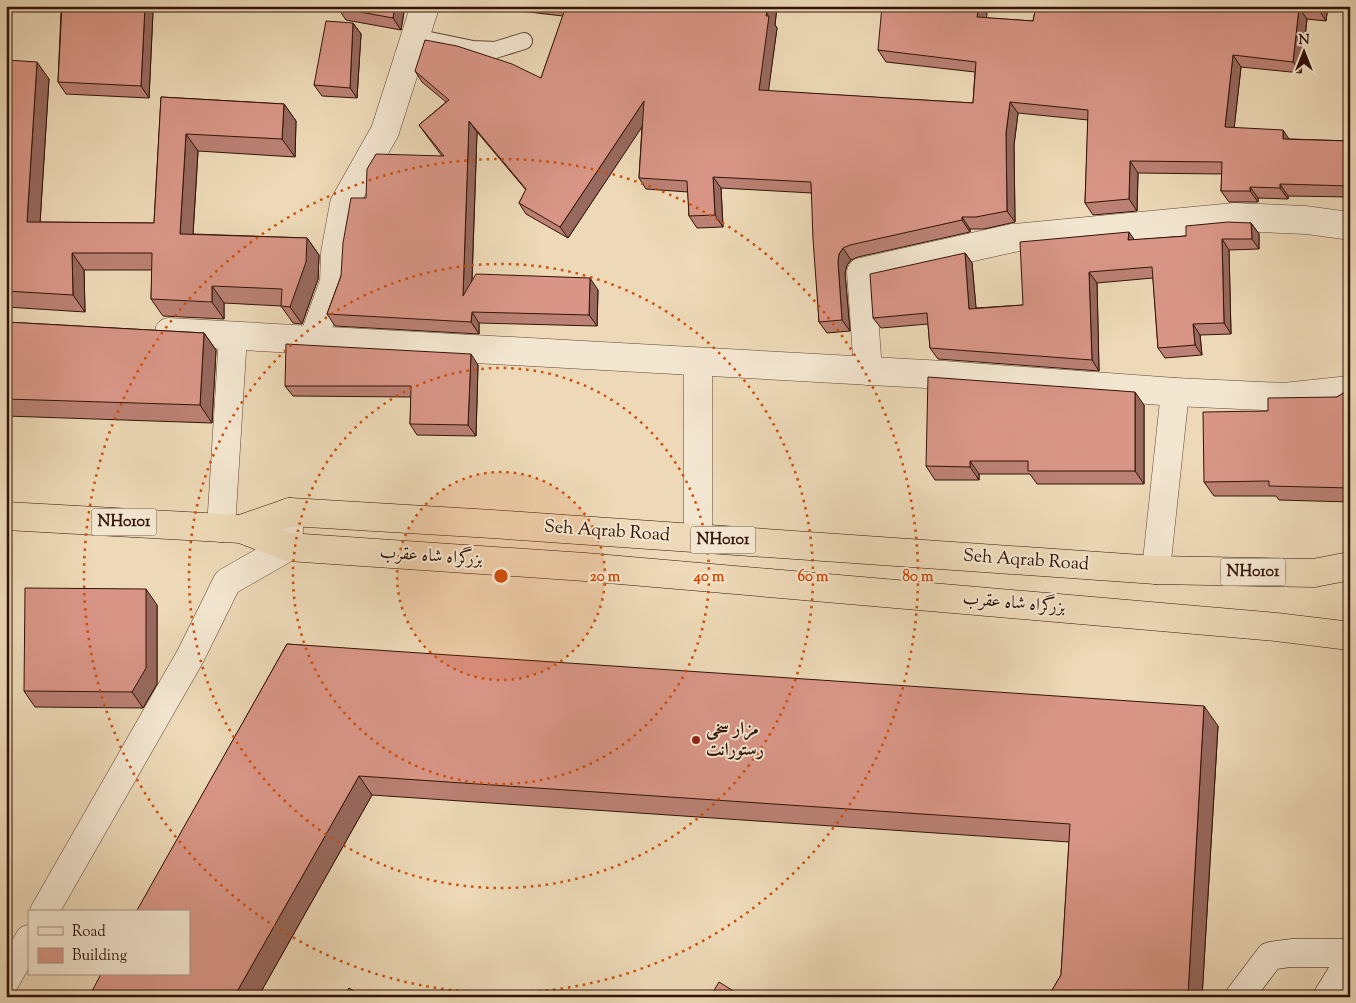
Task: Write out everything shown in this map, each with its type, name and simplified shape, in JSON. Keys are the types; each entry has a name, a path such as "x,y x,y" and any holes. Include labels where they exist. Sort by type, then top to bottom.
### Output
{"highway":[{"name":"Seh Aqrab Road","path":"231,528 290,512 492,524 1156,570"},
{"name":"Seh Aqrab Road","path":"6,516 231,528 288,547"},
{"name":"بزرگراه شاه عقرب","path":"288,547 614,570 1276,627 1350,636"},
{"name":"NH0101","path":"1156,570 1314,573 1350,566"}],"street":[{"path":"313,340 334,282 335,252 344,204 385,131 425,6"},
{"path":"868,371 861,272 1013,238 1225,218 1306,220 1350,226"},
{"path":"144,331 868,371 1175,392 1284,397 1350,390"},
{"path":"231,528 233,336"},
{"path":"698,362 698,538"},
{"path":"1156,570 1175,392"},
{"path":"45,910 191,655 227,582 288,547 290,512"},
{"path":"6,980 28,941"},
{"path":"1238,997 1270,956 1291,953 1350,953"},
{"path":"1327,997 1350,960"}],"lane":[{"path":"414,37 473,49 495,50 524,40"}],"building":[{"path":"62,6 145,6 141,86 58,82"},
{"path":"339,6 395,6 393,18 338,8"},
{"path":"566,6 768,6 766,16 769,16 759,90 973,103 976,62 878,50 882,6 979,6 977,17 1033,21 1036,6 1319,6 1319,10 1299,8 1293,62 1233,55 1225,127 1283,130 1283,139 1350,141 1350,186 1280,184 1280,188 1250,187 1250,191 1221,191 1222,162 1130,161 1129,199 1085,203 1088,110 1010,102 1006,133 1007,211 976,217 962,217 962,220 843,248 839,254 838,262 842,320 819,322 811,182 713,177 715,215 689,216 687,181 639,178 644,101 560,227 519,203 526,189 469,121 463,296 476,274 590,278 589,315 472,312 471,322 327,314 341,276 343,243 351,198 366,198 367,169 376,154 444,156 419,125 449,100 415,71 425,40 457,46 512,64 541,78"},
{"path":"326,21 353,23 350,88 314,85"},
{"path":"6,60 37,62 27,222 154,223 161,97 284,104 282,139 186,134 180,234 307,238 306,262 290,307 281,306 282,289 212,286 212,302 151,299 152,253 72,253 73,295 6,291"},
{"path":"1228,222 1251,223 1252,239 1222,239 1224,323 1193,324 1195,345 1158,348 1152,267 1089,272 1092,360 930,348 927,313 873,318 870,274 965,253 969,309 1023,305 1020,242 1129,232 1128,240 1186,236 1186,226"},
{"path":"6,322 204,333 200,405 6,399"},
{"path":"286,344 471,354 468,425 410,424 411,386 285,386"},
{"path":"928,377 1135,392 1135,471 1028,471 1028,461 970,461 970,467 926,466"},
{"path":"1350,389 1350,488 1269,486 1269,481 1204,482 1203,412 1268,411 1268,398 1337,397"},
{"path":"25,588 146,589 146,668 132,692 24,691"},
{"path":"287,644 1204,706 1188,995 1126,991 1122,997 1048,997 1061,975 1070,824 359,776 234,997 89,997 100,976 190,976 190,910 137,910"},
{"path":"719,982 743,997 710,997"},
{"path":"349,988 364,997 344,997"}],"place":[{"name":"مزار سخی رستورانت","path":"696,740"}]}
